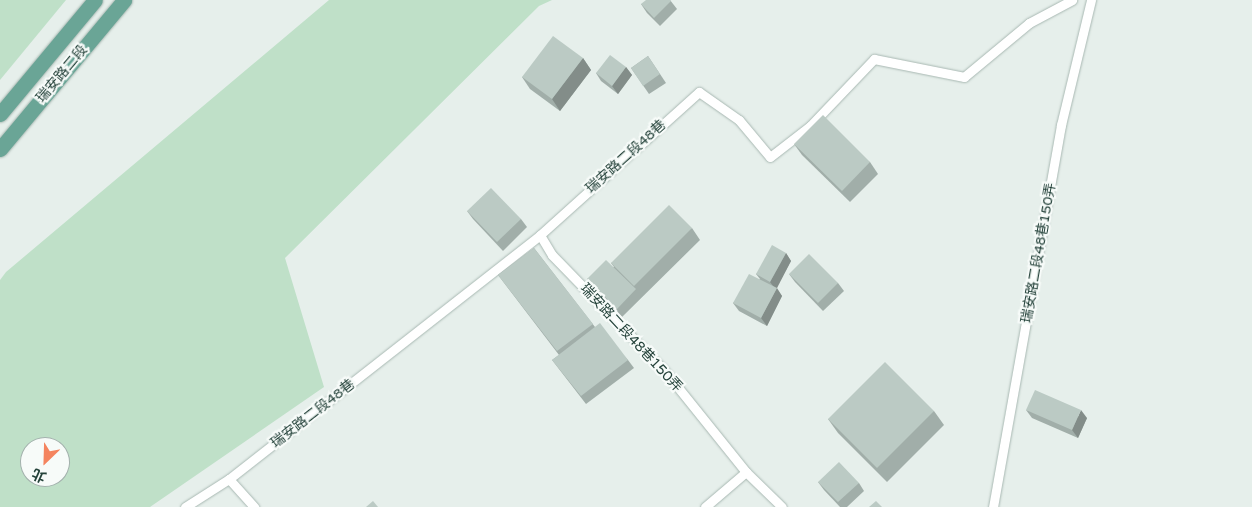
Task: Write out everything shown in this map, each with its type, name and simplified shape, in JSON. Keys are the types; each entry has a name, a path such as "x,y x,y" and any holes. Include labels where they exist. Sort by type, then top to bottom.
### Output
{"main road":[{"name":"瑞安路二段","path":"0,114 95,0"},
{"name":"瑞安路二段","path":"0,149 124,0"}],"lane":[{"name":"瑞安路二段48巷","path":"186,507 229,480 540,235 699,92 739,120 770,157 810,126 874,59 964,77 1029,23 1072,0"},
{"name":"瑞安路二段48巷150弄","path":"994,507 1062,125 1091,0"},
{"name":"瑞安路二段48巷150弄","path":"540,235 552,255 664,370 746,472 782,507"},
{"path":"705,507 746,472"},
{"path":"229,480 254,507"}],"green space":[{"path":"0,0 66,0 0,80"},
{"path":"329,0 552,0 539,6 285,258 324,387 150,507 0,507 0,280 6,272"}],"building":[{"path":"646,0 671,1 654,18 641,4"},
{"path":"553,36 583,58 552,99 522,77"},
{"path":"610,55 626,67 612,86 596,73"},
{"path":"648,56 660,74 643,86 631,68"},
{"path":"823,115 870,162 842,191 794,144"},
{"path":"491,188 521,219 497,242 467,211"},
{"path":"669,205 692,228 634,286 611,263"},
{"path":"772,245 786,253 770,282 756,274"},
{"path":"534,248 593,324 557,351 498,275"},
{"path":"809,254 838,283 818,303 789,274"},
{"path":"606,260 636,289 617,309 587,279"},
{"path":"749,274 777,288 761,318 733,303"},
{"path":"600,323 628,360 581,396 552,360"},
{"path":"885,362 934,411 877,468 828,419"},
{"path":"1035,390 1081,410 1072,430 1026,410"},
{"path":"839,462 859,483 838,502 818,482"},
{"path":"373,501 378,507 366,507"},
{"path":"876,501 882,507 869,507"}]}
